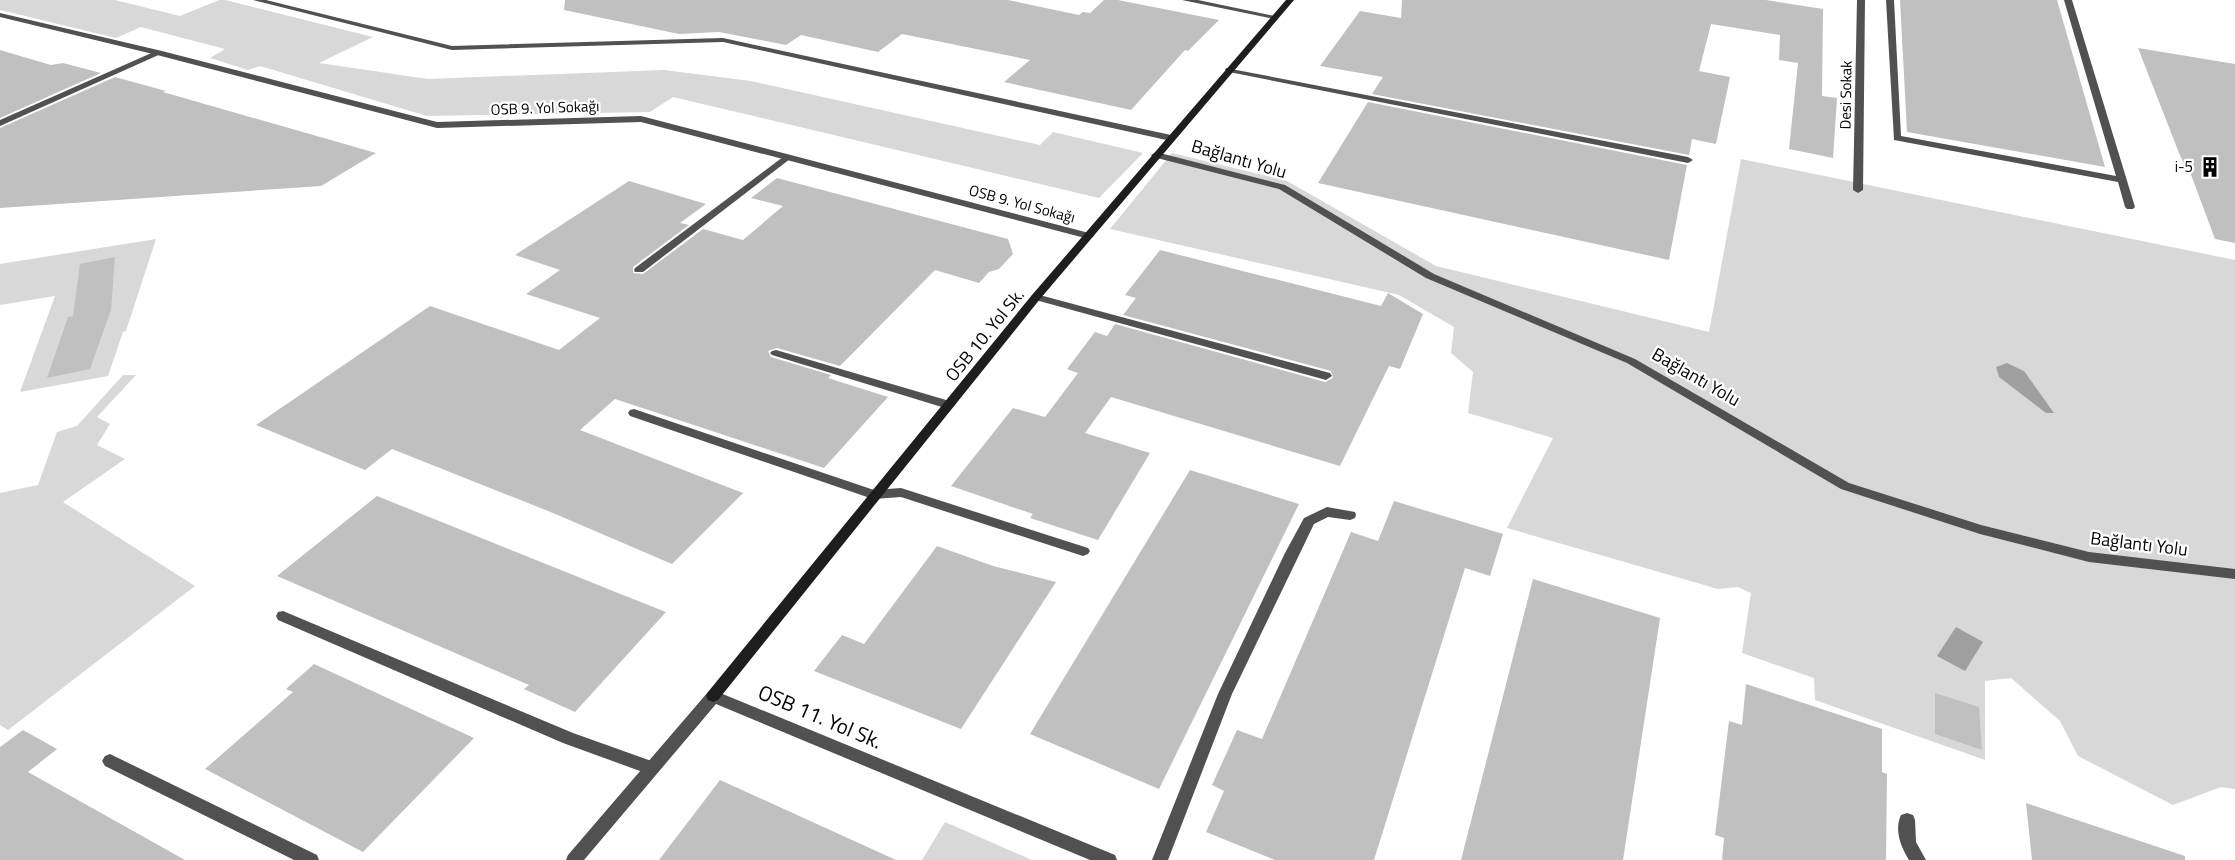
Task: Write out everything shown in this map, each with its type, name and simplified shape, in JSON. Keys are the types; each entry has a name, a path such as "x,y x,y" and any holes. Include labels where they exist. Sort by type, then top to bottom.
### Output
{"street":[{"path":"257,0 452,48 723,40 1171,138"},
{"path":"1186,0 1275,17"},
{"name":"OSB 10. Yol Sk.","path":"712,696 1036,297 1290,0"},
{"name":"Desi Sokak","path":"1858,190 1861,0"},
{"path":"1890,0 1897,138 2122,180"},
{"path":"2068,0 2130,207"},
{"name":"OSB 9. Yol Sokağı","path":"0,15 159,53 436,125 641,119 1089,236"},
{"path":"0,123 159,53"},
{"path":"1229,70 1688,160"},
{"name":"Bağlantı Yolu","path":"1156,155 1282,187 1430,276 1631,361 1845,486 1980,529 2089,557 2235,574"},
{"path":"639,270 787,157"},
{"path":"1036,297 1326,376"},
{"path":"776,353 949,405"},
{"path":"634,413 874,495 902,492 1083,551"},
{"path":"1160,860 1225,694 1309,521 1327,512 1350,515"},
{"path":"283,616 568,738 651,768"},
{"path":"574,860 712,696"},
{"name":"OSB 11. Yol Sk.","path":"712,696 1109,860"},
{"path":"110,761 311,860"},
{"path":"1907,820 1908,843 1918,860"}],"shaded area":[{"path":"0,0 115,0 180,16 219,0 225,0 373,37 319,63 428,79 664,70 751,81 1040,145 1053,132 1143,153 1099,198 673,97 650,112 427,116 260,66 248,70 210,58 225,49 141,27 116,38 0,10"},
{"path":"1172,153 1287,181 1436,266 1709,332 1741,159 2235,260 2235,789 2221,787 2173,805 2078,756 2060,721 2011,678 1985,681 1985,760 1815,700 1814,678 1742,653 1751,593 1738,587 1718,589 1507,528 1553,438 1468,413 1473,372 1451,353 1454,327 1399,295 1110,229"},
{"path":"156,239 126,331 123,332 108,376 20,392 55,296 0,305 0,264"},
{"path":"2007,363 2024,371 2054,413 2046,413 1999,377 1996,367"},
{"path":"123,375 136,375 97,417 110,424 97,445 125,459 63,502 195,586 8,730 0,725 0,493 38,485 57,432 77,426"},
{"path":"1956,627 1983,642 1965,671 1937,656"},
{"path":"945,822 1032,860 922,860"}],"building":[{"path":"565,0 1008,0 1079,15 1083,12 1090,13 1104,0 1118,0 1219,20 1188,51 1185,50 1131,110 1004,82 1030,60 902,34 878,52 801,35 786,45 719,32 679,34 564,10"},
{"path":"1402,0 1766,0 1823,9 1822,96 1837,98 1833,158 1789,149 1798,63 1779,60 1780,35 1711,24 1699,71 1730,77 1716,144 1692,139 1689,155 1372,94 1383,77 1320,66 1360,11 1401,18"},
{"path":"1900,0 2057,0 2105,167 1907,132"},
{"path":"2138,48 2235,64 2235,243 2215,239 2190,172 2187,171 2179,153"},
{"path":"0,50 51,65 63,63 101,73 0,118"},
{"path":"115,77 376,153 321,186 0,208 0,128"},
{"path":"1368,102 1687,165 1669,260 1318,183"},
{"path":"777,178 1008,239 1013,254 999,269 989,272 979,283 935,270 840,366 777,348 768,351 771,357 831,375 828,378 888,397 824,468 615,399 580,430 743,493 672,564 553,513 392,449 365,470 256,425 430,306 559,350 600,318 526,294 560,270 515,255 629,181 706,204 680,223 689,225 633,267 633,273 643,274 703,229 743,240 783,206 751,198"},
{"path":"1160,250 1381,306 1388,293 1423,314 1400,369 1389,366 1340,466 1111,397 1085,433 1150,453 1098,540 1030,518 1033,514 951,486 1013,408 1045,417 1078,373 1067,369 1095,332 1107,336 1115,324 1325,382 1333,378 1331,371 1123,315 1136,298 1125,295"},
{"path":"115,257 111,310 90,369 47,378 68,317 73,316 80,264"},
{"path":"1190,470 1299,504 1159,789 1030,734"},
{"path":"377,496 666,612 575,712 524,689 529,685 277,576"},
{"path":"1394,501 1503,534 1490,576 1465,568 1374,860 1275,860 1206,832 1224,791 1212,785 1237,730 1262,739 1351,532 1378,541"},
{"path":"937,546 993,566 1056,582 961,729 814,671 842,635 864,644"},
{"path":"1533,579 1660,618 1623,860 1461,860"},
{"path":"314,664 474,738 363,852 205,769 293,692 286,689"},
{"path":"1746,684 1882,729 1882,772 1887,774 1886,860 1722,860 1724,838 1715,835 1729,721 1742,725"},
{"path":"1935,693 1979,707 1982,750 1935,734"},
{"path":"23,730 57,749 28,772 185,860 0,860 0,747"},
{"path":"720,780 896,860 659,860"},
{"path":"2026,803 2185,856 2185,860 2032,860"}],"place":[{"name":"i-5","path":"2210,167"}]}
